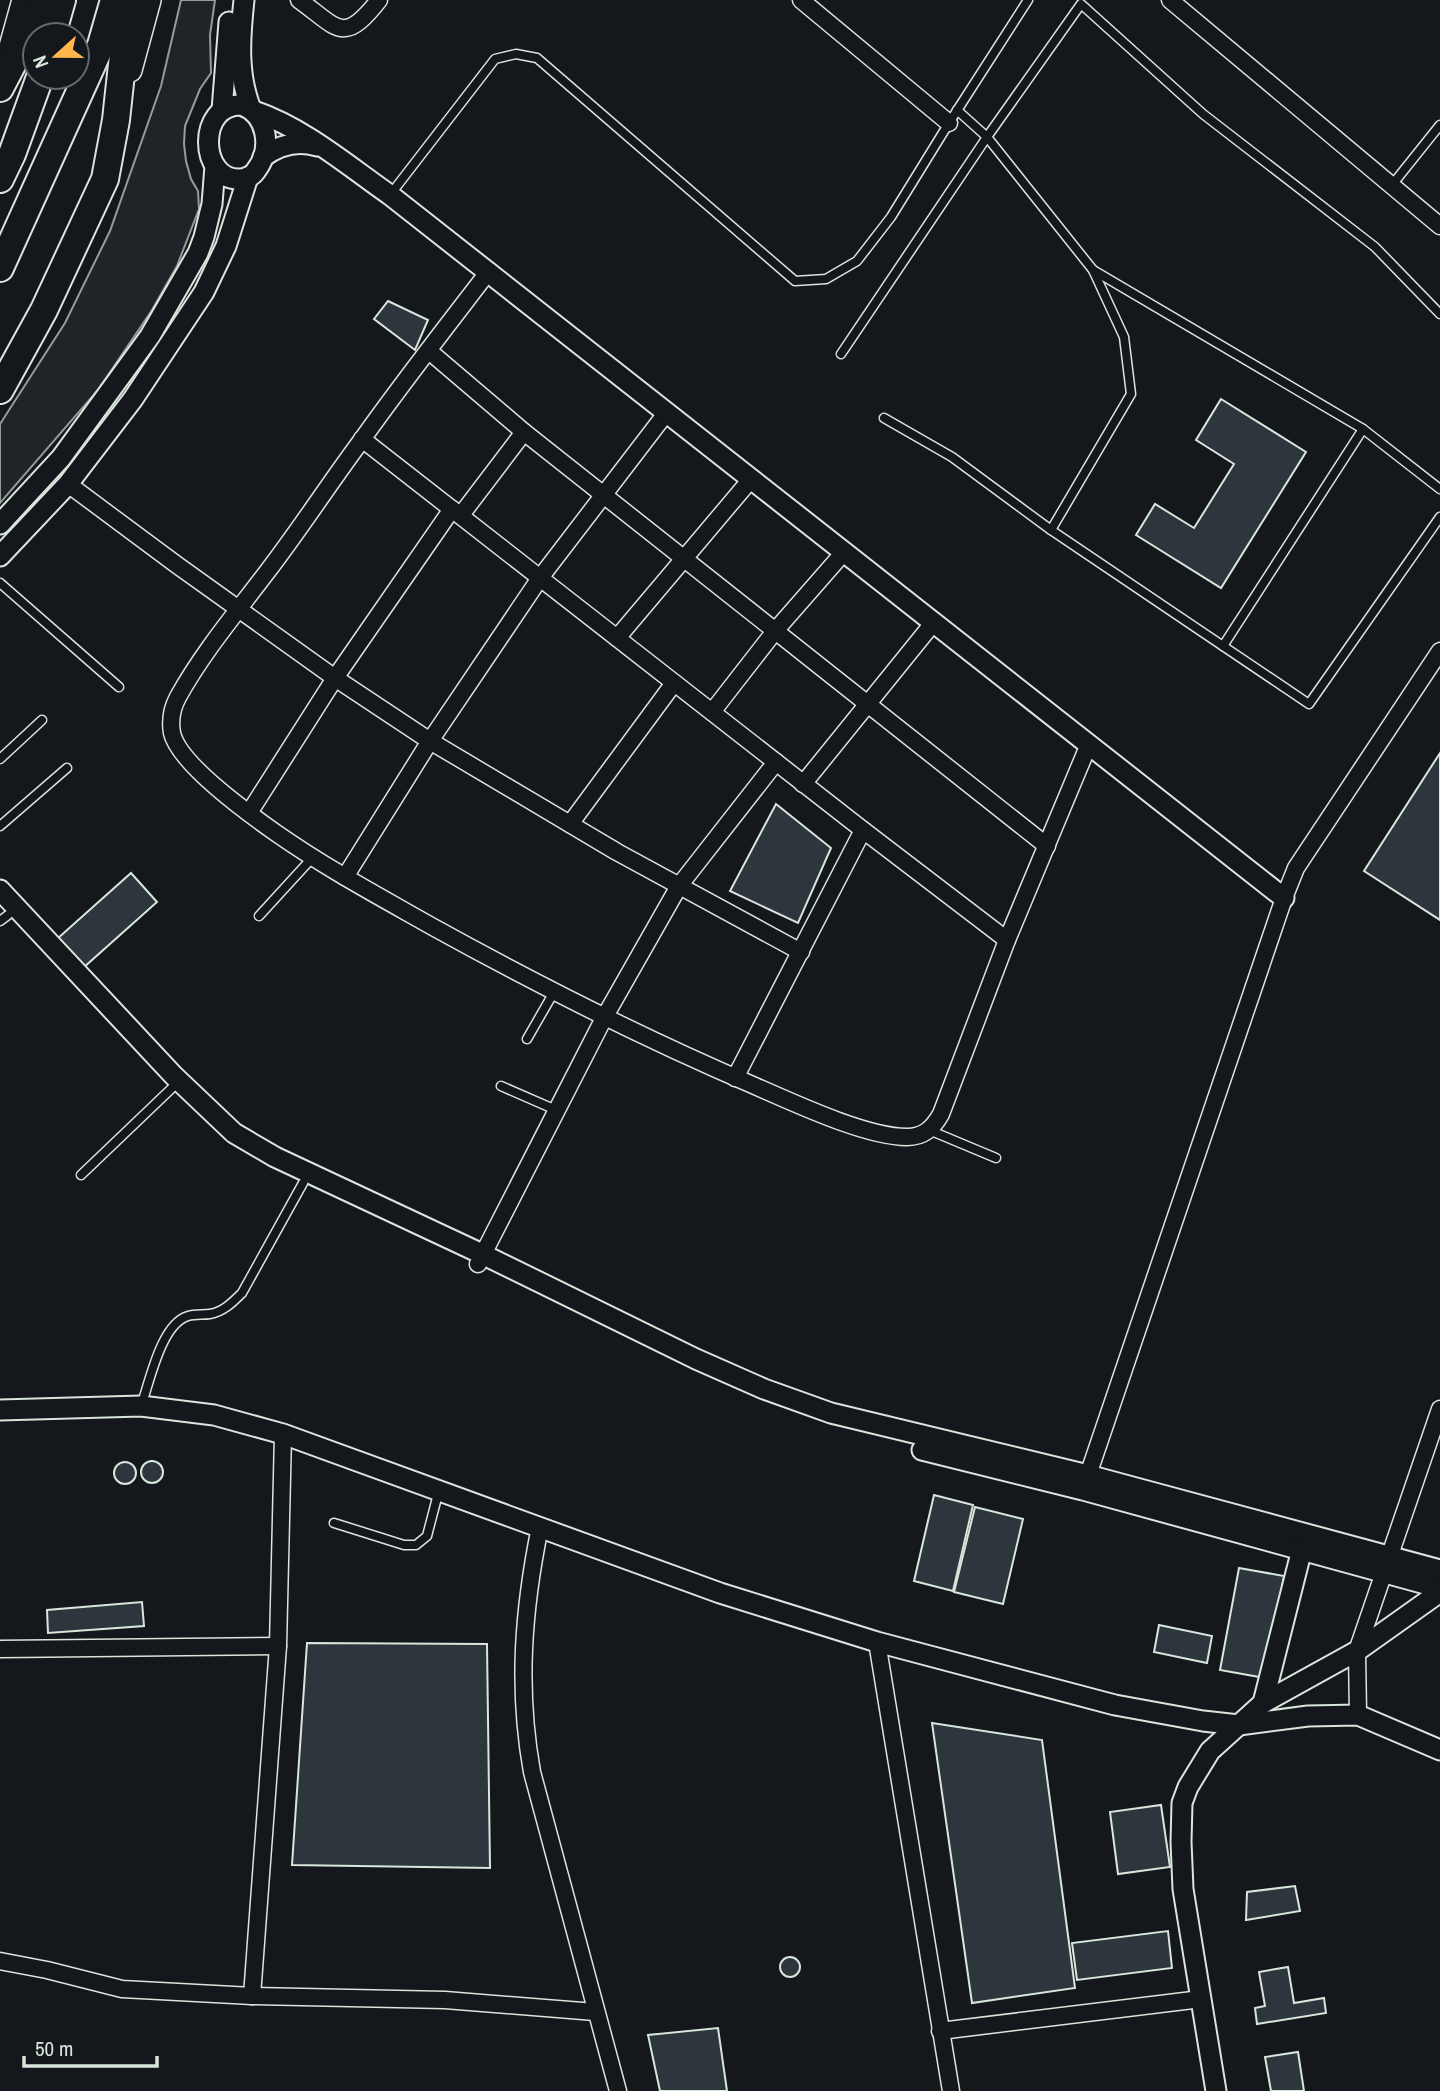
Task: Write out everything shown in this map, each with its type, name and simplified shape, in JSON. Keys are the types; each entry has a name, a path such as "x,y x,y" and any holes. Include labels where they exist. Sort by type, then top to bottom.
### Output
{"highway":[{"path":"0,88 46,0"},
{"path":"56,21 62,0"},
{"path":"0,268 101,45 114,0"},
{"path":"0,390 44,310 105,179 116,120 128,0"},
{"path":"0,179 35,91"}],"main road":[{"path":"0,79 24,0"},
{"path":"116,120 149,0"}],"street":[{"path":"232,0 222,110 212,125 209,137 211,160 220,172 234,179 248,177"},
{"path":"0,556 68,484 133,399 204,292 226,246 248,177 259,167 263,157 265,134 246,96 240,65 244,0"},
{"path":"299,0 329,23 343,29 355,26 379,0"},
{"path":"801,0 953,116"},
{"path":"1170,0 1440,226"},
{"path":"222,110 234,105 284,124 390,195 1284,898"},
{"path":"263,157 290,144 311,144 321,148"},
{"path":"0,524 61,458 150,336 201,245 212,204 215,166"},
{"path":"489,271 362,439 267,572 238,607 178,697 171,725 178,748 188,761 249,814 345,877 501,965 604,1018 802,1106 875,1131 904,1137 921,1135 929,1130 941,1114 1007,940 1089,744"},
{"path":"429,351 524,432 1047,846"},
{"path":"345,877 430,741 540,578 667,412"},
{"path":"249,814 335,678 456,512 524,432"},
{"path":"362,439 863,831 1007,940"},
{"path":"617,638 752,478"},
{"path":"68,484 335,678 430,741 679,886 801,952"},
{"path":"712,712 775,631 845,551"},
{"path":"803,784 934,622"},
{"path":"1085,1482 1296,868 1440,651"},
{"path":"570,824 674,683"},
{"path":"480,1259 604,1018 679,886 776,762"},
{"path":"735,1078 863,831"},
{"path":"0,890 171,1082"},
{"path":"3,914 171,1082 234,1132 312,1183 696,1359 762,1396 1387,1564 1440,1590 1357,1651 1263,1703 1210,1752 1188,1787 1182,1803 1183,1889 1216,2091"},
{"path":"0,1410 141,1406 214,1415 283,1434 720,1593 877,1642 1115,1705 1239,1725 1308,1716 1358,1715 1440,1750"},
{"path":"1358,1715 1357,1651 1440,1409"},
{"path":"252,1996 278,1646 283,1434"},
{"path":"1085,1482 1303,1549 1440,1570"},
{"path":"540,1527 526,1600 524,1628 527,1743 532,1772 618,2091"},
{"path":"1263,1703 1303,1549"},
{"path":"877,1642 951,2091"},
{"path":"0,1649 278,1646"},
{"path":"0,1961 122,1989 252,1996 444,2000 595,2012"},
{"path":"940,2031 1201,1999"}],"lane":[{"path":"390,195 495,59 516,54 537,58 795,281 826,279 857,261 891,217 1028,0"},
{"path":"841,354 987,137 1081,4 1203,114 1375,247 1440,314"},
{"path":"953,116 987,137 1093,270 1124,337 1131,394 1051,530"},
{"path":"1392,185 1440,125"},
{"path":"1093,270 1363,429 1440,489"},
{"path":"884,418 952,457 1051,530 1309,704 1440,517"},
{"path":"1223,646 1363,429"},
{"path":"0,583 119,687"},
{"path":"0,759 42,720"},
{"path":"0,826 67,768"},
{"path":"259,916 313,857"},
{"path":"527,1039 554,992"},
{"path":"81,1175 171,1082"},
{"path":"501,1086 556,1110"},
{"path":"929,1130 996,1158"},
{"path":"141,1406 166,1334 178,1321 188,1316 214,1314 230,1305 242,1293 312,1183"},
{"path":"334,1523 404,1545 416,1545 427,1536 439,1490"}],"shaded area":[{"path":"181,0 215,0 210,35 211,73 200,89 185,126 186,161 198,191 199,209 177,266 152,310 98,390 0,503 0,424 65,323 110,231 161,86"}],"building":[{"path":"388,301 428,320 415,350 374,319"},
{"path":"1221,399 1306,452 1221,588 1136,535 1155,504 1194,528 1234,464 1196,440"},
{"path":"1440,753 1440,920 1364,871"},
{"path":"776,804 831,848 798,923 730,891"},
{"path":"131,873 157,902 83,968 57,939"},
{"path":"148,1461 156,1461 163,1468 163,1476 156,1483 148,1483 141,1476 141,1468"},
{"path":"121,1462 129,1462 136,1469 136,1477 129,1484 121,1484 114,1477 114,1469"},
{"path":"934,1495 973,1505 953,1591 914,1581"},
{"path":"975,1507 1023,1519 1003,1604 954,1592"},
{"path":"1239,1568 1284,1576 1265,1678 1220,1670"},
{"path":"142,1602 144,1626 48,1633 47,1610"},
{"path":"1159,1625 1212,1636 1207,1663 1154,1652"},
{"path":"307,1643 487,1644 490,1868 292,1865"},
{"path":"932,1723 1042,1740 1075,1988 972,2003"},
{"path":"1161,1805 1170,1867 1118,1874 1110,1812"},
{"path":"1295,1886 1300,1911 1246,1920 1247,1892"},
{"path":"1168,1931 1172,1968 1077,1980 1072,1943"},
{"path":"786,1957 794,1957 800,1967 794,1977 786,1977 780,1971 780,1963"},
{"path":"1288,1967 1294,2003 1324,1998 1326,2013 1257,2024 1255,2008 1265,2006 1259,1972"},
{"path":"718,2028 727,2091 660,2091 648,2035"},
{"path":"1298,2052 1304,2091 1271,2091 1265,2057"}]}
